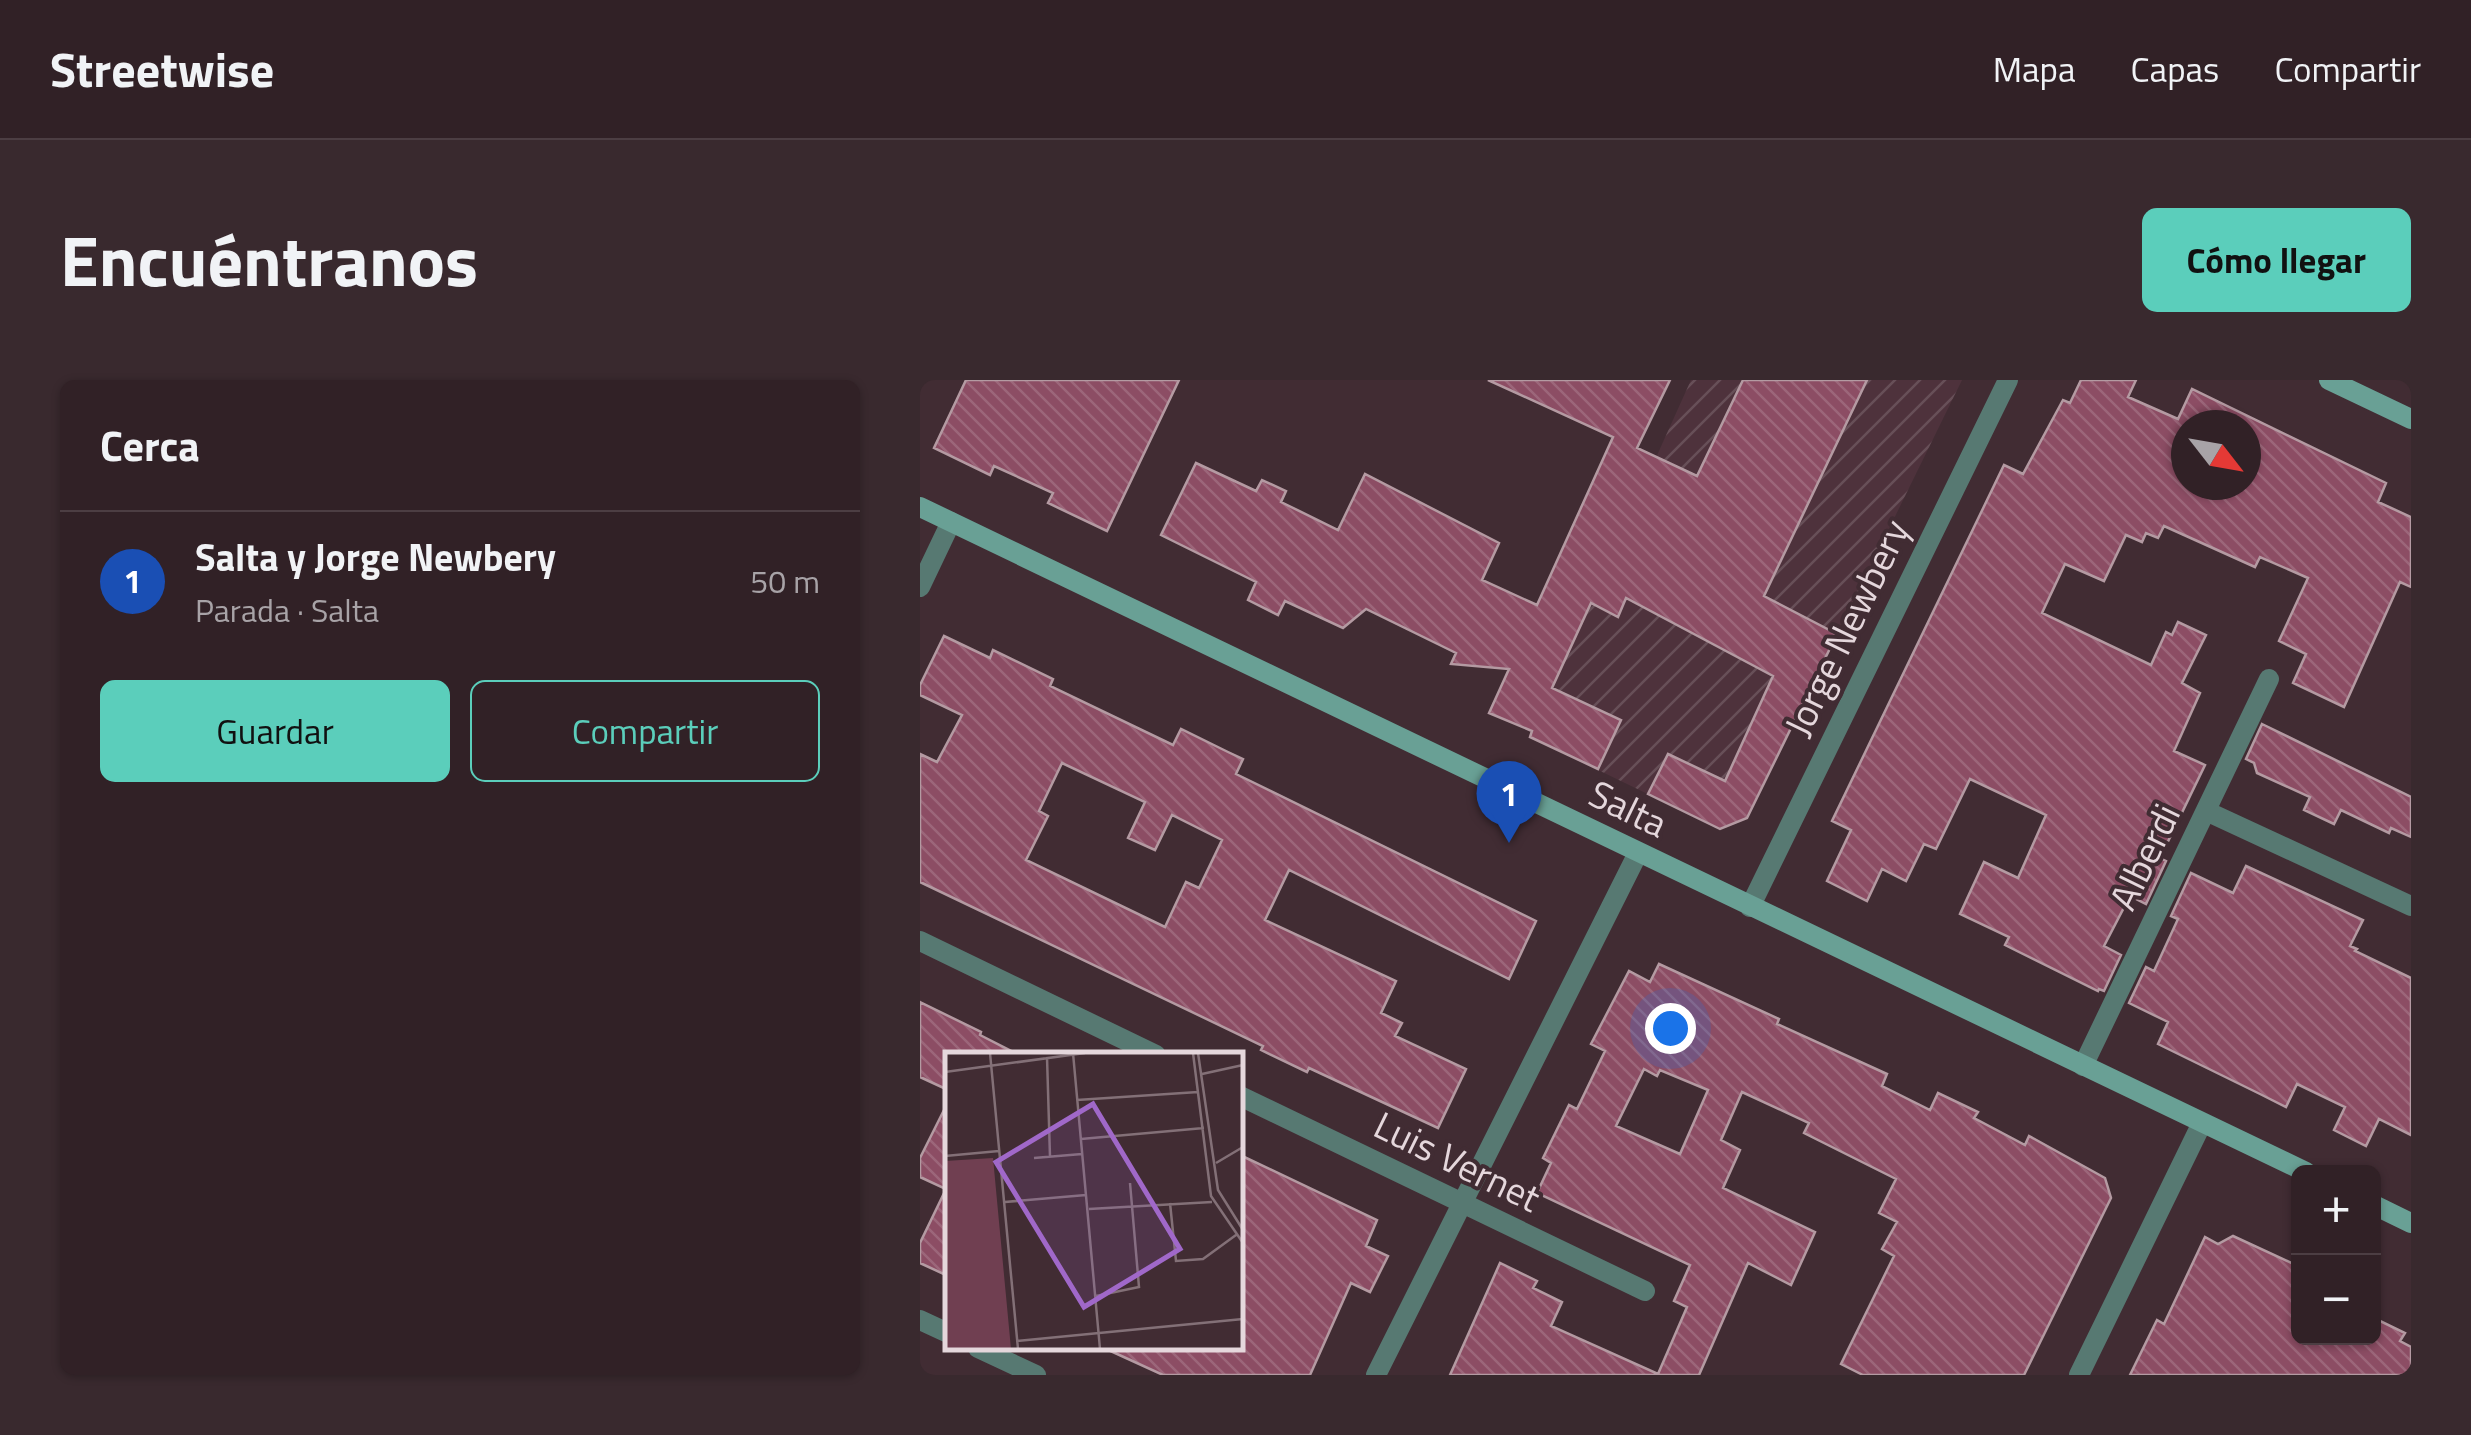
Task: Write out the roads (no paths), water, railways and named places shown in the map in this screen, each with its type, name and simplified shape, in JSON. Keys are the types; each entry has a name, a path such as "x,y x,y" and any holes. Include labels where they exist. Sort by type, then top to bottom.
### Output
{"main road":[{"path":"2330,380 2411,419"},
{"name":"Salta","path":"920,507 2291,1165"},
{"path":"2381,1208 2411,1223"}],"street":[{"name":"Jorge Newbery","path":"1750,907 2008,380"},
{"path":"920,587 951,522"},
{"name":"Alberdi","path":"2083,1066 2269,680"},
{"path":"2206,811 2411,906"},
{"path":"1376,1375 1638,853"},
{"path":"920,941 1150,1052"},
{"name":"Luis Vernet","path":"1242,1097 1644,1291"},
{"path":"2079,1375 2202,1123"},
{"path":"920,1320 945,1332"},
{"path":"982,1350 1036,1375"}],"place":[{"name":"Salta y Jorge Newbery","path":"1509,843"}]}
